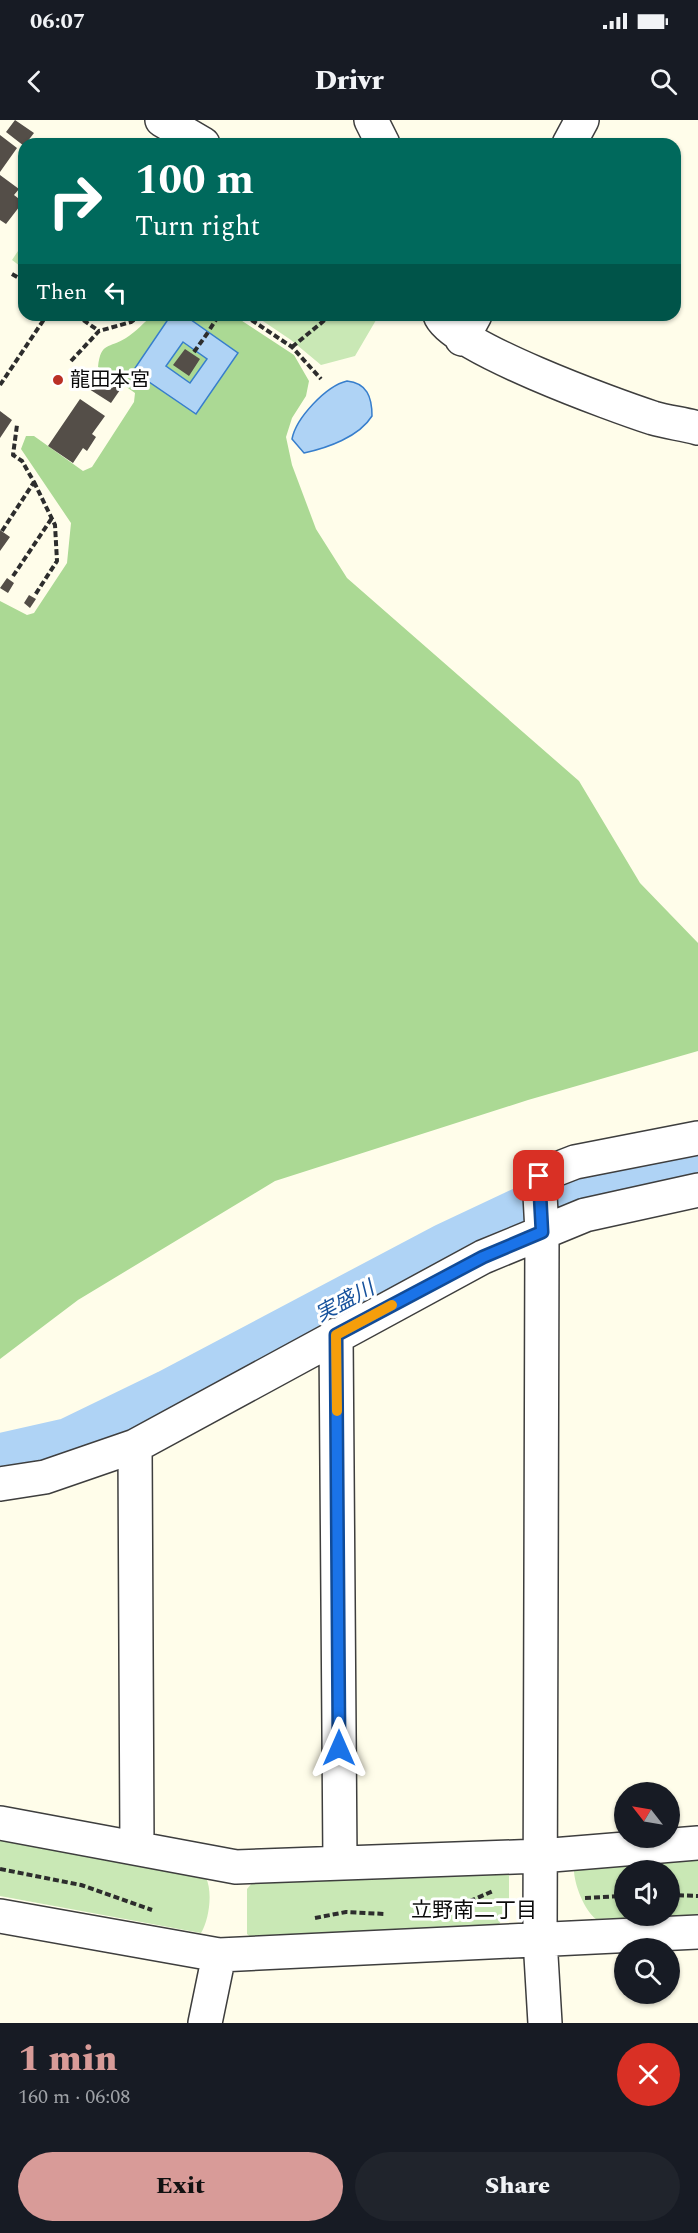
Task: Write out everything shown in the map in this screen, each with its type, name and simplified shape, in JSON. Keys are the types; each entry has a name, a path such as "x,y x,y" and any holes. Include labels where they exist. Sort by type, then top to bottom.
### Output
{"street":[{"path":"162,120 193,138"},
{"path":"371,120 380,138"},
{"path":"572,138 582,120"},
{"path":"442,321 442,323 469,327 520,366 654,418 698,428"},
{"path":"545,2023 540,1939 542,1225 539,1176 575,1162 698,1138"},
{"path":"0,1484 45,1477 135,1446 542,1225 698,1190"},
{"path":"336,1335 340,1863"},
{"path":"135,1446 137,1848"},
{"path":"0,1823 236,1867 540,1856 698,1843"},
{"path":"0,1916 219,1956 698,1932"},
{"path":"205,2023 219,1956"}],"path":[{"path":"12,274 18,278"},
{"path":"0,385 43,321"},
{"path":"85,321 99,331"},
{"path":"71,362 99,331 132,321"},
{"path":"194,351 215,321"},
{"path":"253,321 292,347 321,379"},
{"path":"292,347 322,321"},
{"path":"16,425 12,455 20,459 55,525 57,561 35,595"},
{"path":"2,531 34,482"},
{"path":"13,576 52,518"},
{"path":"0,1869 81,1885 156,1911"},
{"path":"435,1916 500,1889"},
{"path":"680,1895 698,1896"},
{"path":"585,1898 614,1897"},
{"path":"308,1920 346,1912 388,1915"}],"green space":[{"path":"18,251 18,264 12,260"},
{"path":"146,321 242,321 294,355 309,381 306,396 292,418 286,437 292,465 316,529 347,578 579,781 640,883 698,943 698,1051 528,1100 275,1181 78,1300 0,1359 0,601 27,615 34,613 67,563 71,523 21,449 26,436 34,436 83,471 92,467 134,402 135,393 98,367 99,359 104,349 130,336"},
{"path":"263,321 375,321 355,356 321,365 291,340"},
{"path":"0,1837 206,1878 210,1898 204,1927 201,1933 0,1896"},
{"path":"698,1860 698,1915 680,1916 680,1861"},
{"path":"614,1865 614,1918 596,1919 592,1915 580,1895 574,1867"},
{"path":"498,1868 509,1874 509,1910 499,1924 253,1939 247,1934 247,1889 253,1882"}],"water":[{"path":"167,321 193,321 238,353 196,414 133,371","holes":["183,342 207,359 190,383 166,366"]},
{"path":"347,381 354,382 367,392 372,416 351,436 332,445 304,453 292,439 299,422 321,396"}],"building":[{"path":"15,120 34,133 30,138 18,138 18,141 6,132"},
{"path":"0,135 17,148 0,172"},
{"path":"0,175 18,188 14,195 18,198 18,208 6,224 0,220"},
{"path":"185,349 200,359 189,376 173,365"},
{"path":"99,373 122,387 111,403 89,389"},
{"path":"80,399 105,416 92,434 96,437 87,451 83,448 73,463 48,446"},
{"path":"0,411 12,420 0,438"},
{"path":"0,530 10,537 0,551"},
{"path":"7,578 14,583 8,593 0,588"},
{"path":"29,595 36,599 30,608 24,603"}],"waterway":[{"name":"実盛川","path":"0,1459 70,1443 169,1395 447,1248 564,1193 698,1170"}],"slow traffic":[{"path":"337,1411 336,1335 392,1305"}],"place":[{"name":"龍田本宮","path":"58,380"}],"district":[{"name":"立野南二丁目","path":"474,1911"}],"route":[{"path":"339,1748 336,1335 483,1257 542,1232 539,1176"}]}
